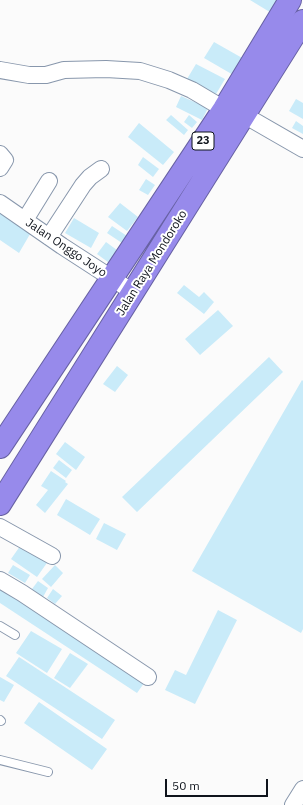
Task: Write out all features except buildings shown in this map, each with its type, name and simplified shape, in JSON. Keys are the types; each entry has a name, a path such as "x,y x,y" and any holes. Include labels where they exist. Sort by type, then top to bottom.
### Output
{"highway":[{"name":"Jalan Raya Mondoroko","path":"0,504 133,292 234,112 290,0"},
{"name":"Jalan Raya Mondoroko","path":"1,443 112,279 234,112 303,21"}],"street":[{"path":"0,70 29,75 46,75 64,70 106,69 140,71 169,80 192,90 303,149"},
{"path":"0,154 5,160 0,168"},
{"path":"49,237 83,185 90,177 101,169"},
{"path":"25,220 49,181"},
{"name":"Jalan Onggo Joyo","path":"0,203 133,292"},
{"path":"0,526 52,556"},
{"path":"0,580 29,597 148,676"},
{"path":"293,805 303,789"}],"lane":[{"path":"0,626 15,635"},
{"path":"0,760 48,772"}]}
